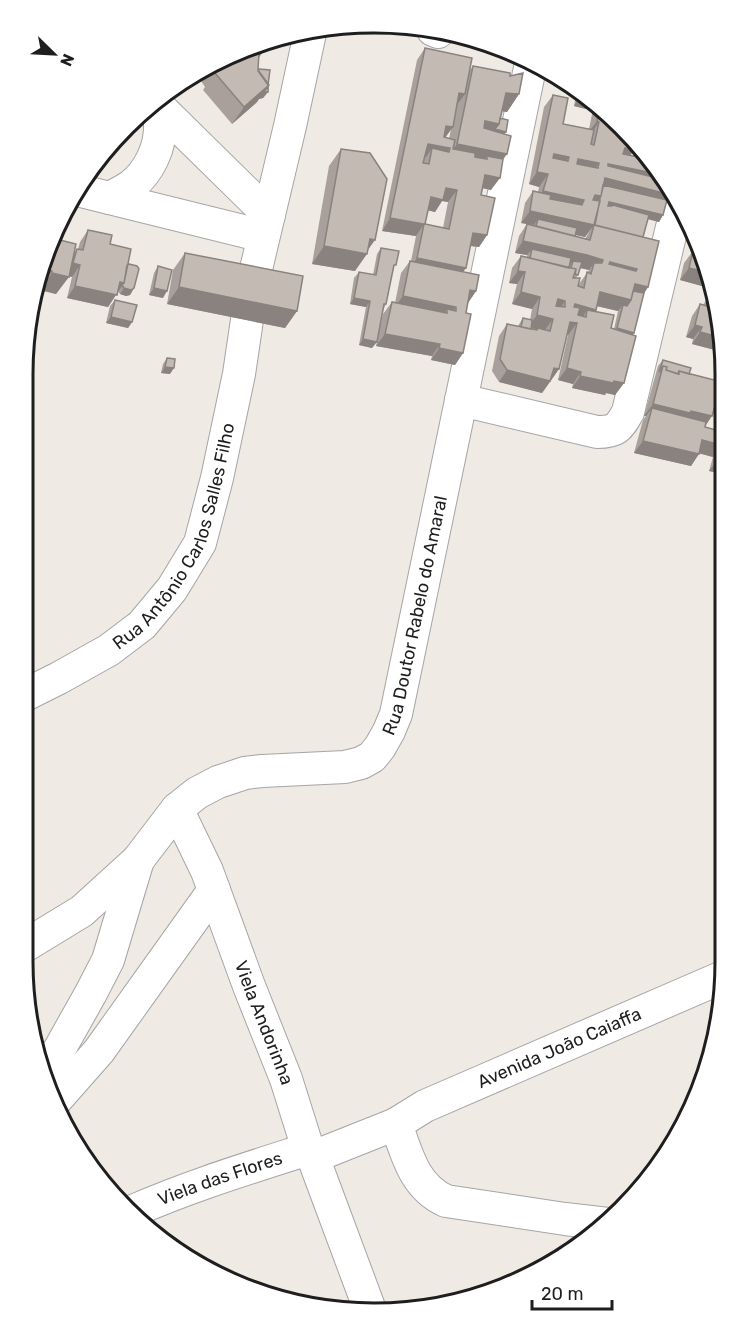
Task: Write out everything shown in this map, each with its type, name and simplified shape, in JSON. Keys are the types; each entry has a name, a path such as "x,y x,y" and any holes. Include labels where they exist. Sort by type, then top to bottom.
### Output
{"street":[{"path":"252,286 309,40"},
{"name":"Rua Doutor Rabelo do Amaral","path":"33,940 82,910 138,860 177,809 197,793 218,782 245,773 362,764 380,747 396,714 529,70"},
{"path":"160,108 266,226"},
{"path":"110,198 131,186 143,174 153,157 159,140 160,124 157,111"},
{"path":"86,192 266,226"},
{"path":"461,400 597,432 608,432 617,428 628,412 675,214"},
{"name":"Rua Antônio Carlos Salles Filho","path":"33,691 109,650 142,624 172,589 200,543 220,466 248,320"},
{"name":"Viela Andorinha","path":"177,809 207,871 367,1303"},
{"path":"49,1064 59,1050 108,960 138,860"},
{"path":"60,1095 99,1051 214,890"},
{"name":"Avenida João Caiaffa","path":"396,1124 425,1106 714,981"},
{"path":"310,1153 396,1124 412,1166 426,1189 436,1196 446,1201 570,1232 587,1228"},
{"name":"Viela das Flores","path":"139,1208 190,1188 310,1153"}],"building":[{"path":"425,48 472,58 465,94 459,93 453,127 446,126 444,137 455,140 453,149 475,153 475,157 487,159 487,156 503,159 500,178 485,175 481,195 495,198 487,235 473,233 466,268 417,258 424,224 390,218","holes":["428,144 450,148 449,152 432,148 429,164 423,163","446,188 457,190 449,229 425,224 431,197 443,200"]},
{"path":"259,53 258,70 269,85 244,107 215,73"},
{"path":"473,66 510,73 510,76 523,73 519,94 506,93 499,124 485,121 484,128 511,136 507,154 457,144"},
{"path":"259,69 270,70 268,85 258,71"},
{"path":"553,95 568,98 563,124 594,130 591,144 594,145 599,122 598,117 630,149 625,148 623,154 637,157 649,172 608,164 608,166 652,177 663,193 605,178 601,196 595,195 593,200 600,201 594,225 530,211 533,191 551,195 550,199 582,205 584,200 543,191 548,174 537,172","holes":["554,154 569,157 568,161 553,158","578,159 599,163 598,168 577,164"]},
{"path":"500,118 508,120 506,132 495,129"},
{"path":"341,149 370,153 387,179 375,240 370,239 367,254 324,246"},
{"path":"603,185 667,200 663,215 609,202 608,206 613,205 649,215 643,237 595,225"},
{"path":"538,219 577,228 575,236 536,226"},
{"path":"527,224 590,240 594,225 659,241 648,287 635,284 631,300 600,292 596,310 575,304 574,307 580,308 578,315 586,317 587,310 614,315 611,328 636,336 624,383 580,376 581,372 567,368 577,323 570,322 559,369 554,368 550,381 507,370 500,359 507,324 550,331 553,319 537,315 540,297 521,292 525,272 518,271 521,256 576,269 573,278 580,278 578,286 584,288 587,272 591,274 594,263 602,263 603,260 523,241","holes":["610,262 637,269 636,271 609,264","558,299 565,301 565,307 556,306"]},
{"path":"88,230 112,235 110,244 131,249 124,283 120,282 117,295 75,286 80,265 73,263 77,249 83,250"},
{"path":"61,240 76,244 69,277 52,273 49,270 51,264"},
{"path":"381,248 399,251 386,304 384,304 377,342 363,339 370,301 354,298 359,272 376,275"},
{"path":"532,249 571,258 569,268 530,258"},
{"path":"185,253 303,276 297,311 179,287"},
{"path":"693,253 699,270 689,268"},
{"path":"410,261 479,275 476,291 470,290 466,313 471,314 463,353 439,348 440,344 385,334 392,302 447,313 447,309 456,311 456,307 403,296"},
{"path":"573,261 582,262 578,275 575,274 576,269 571,268"},
{"path":"129,264 139,269 134,288 131,290 122,285"},
{"path":"158,266 172,270 167,291 154,288"},
{"path":"633,291 644,293 634,333 617,328 623,305 627,306"},
{"path":"115,300 137,305 132,322 111,317"},
{"path":"700,304 707,306 713,335 700,332 702,327 695,325"},
{"path":"523,318 532,320 531,329 521,327"},
{"path":"167,358 175,359 174,368 165,367"},
{"path":"663,360 691,368 689,374 679,371 678,374 666,370 667,367 663,366 659,372"},
{"path":"663,366 667,367 666,370 679,374 679,371 715,380 715,406 712,416 653,404"},
{"path":"652,408 706,422 705,427 715,430 715,443 702,440 699,454 643,441"}]}
